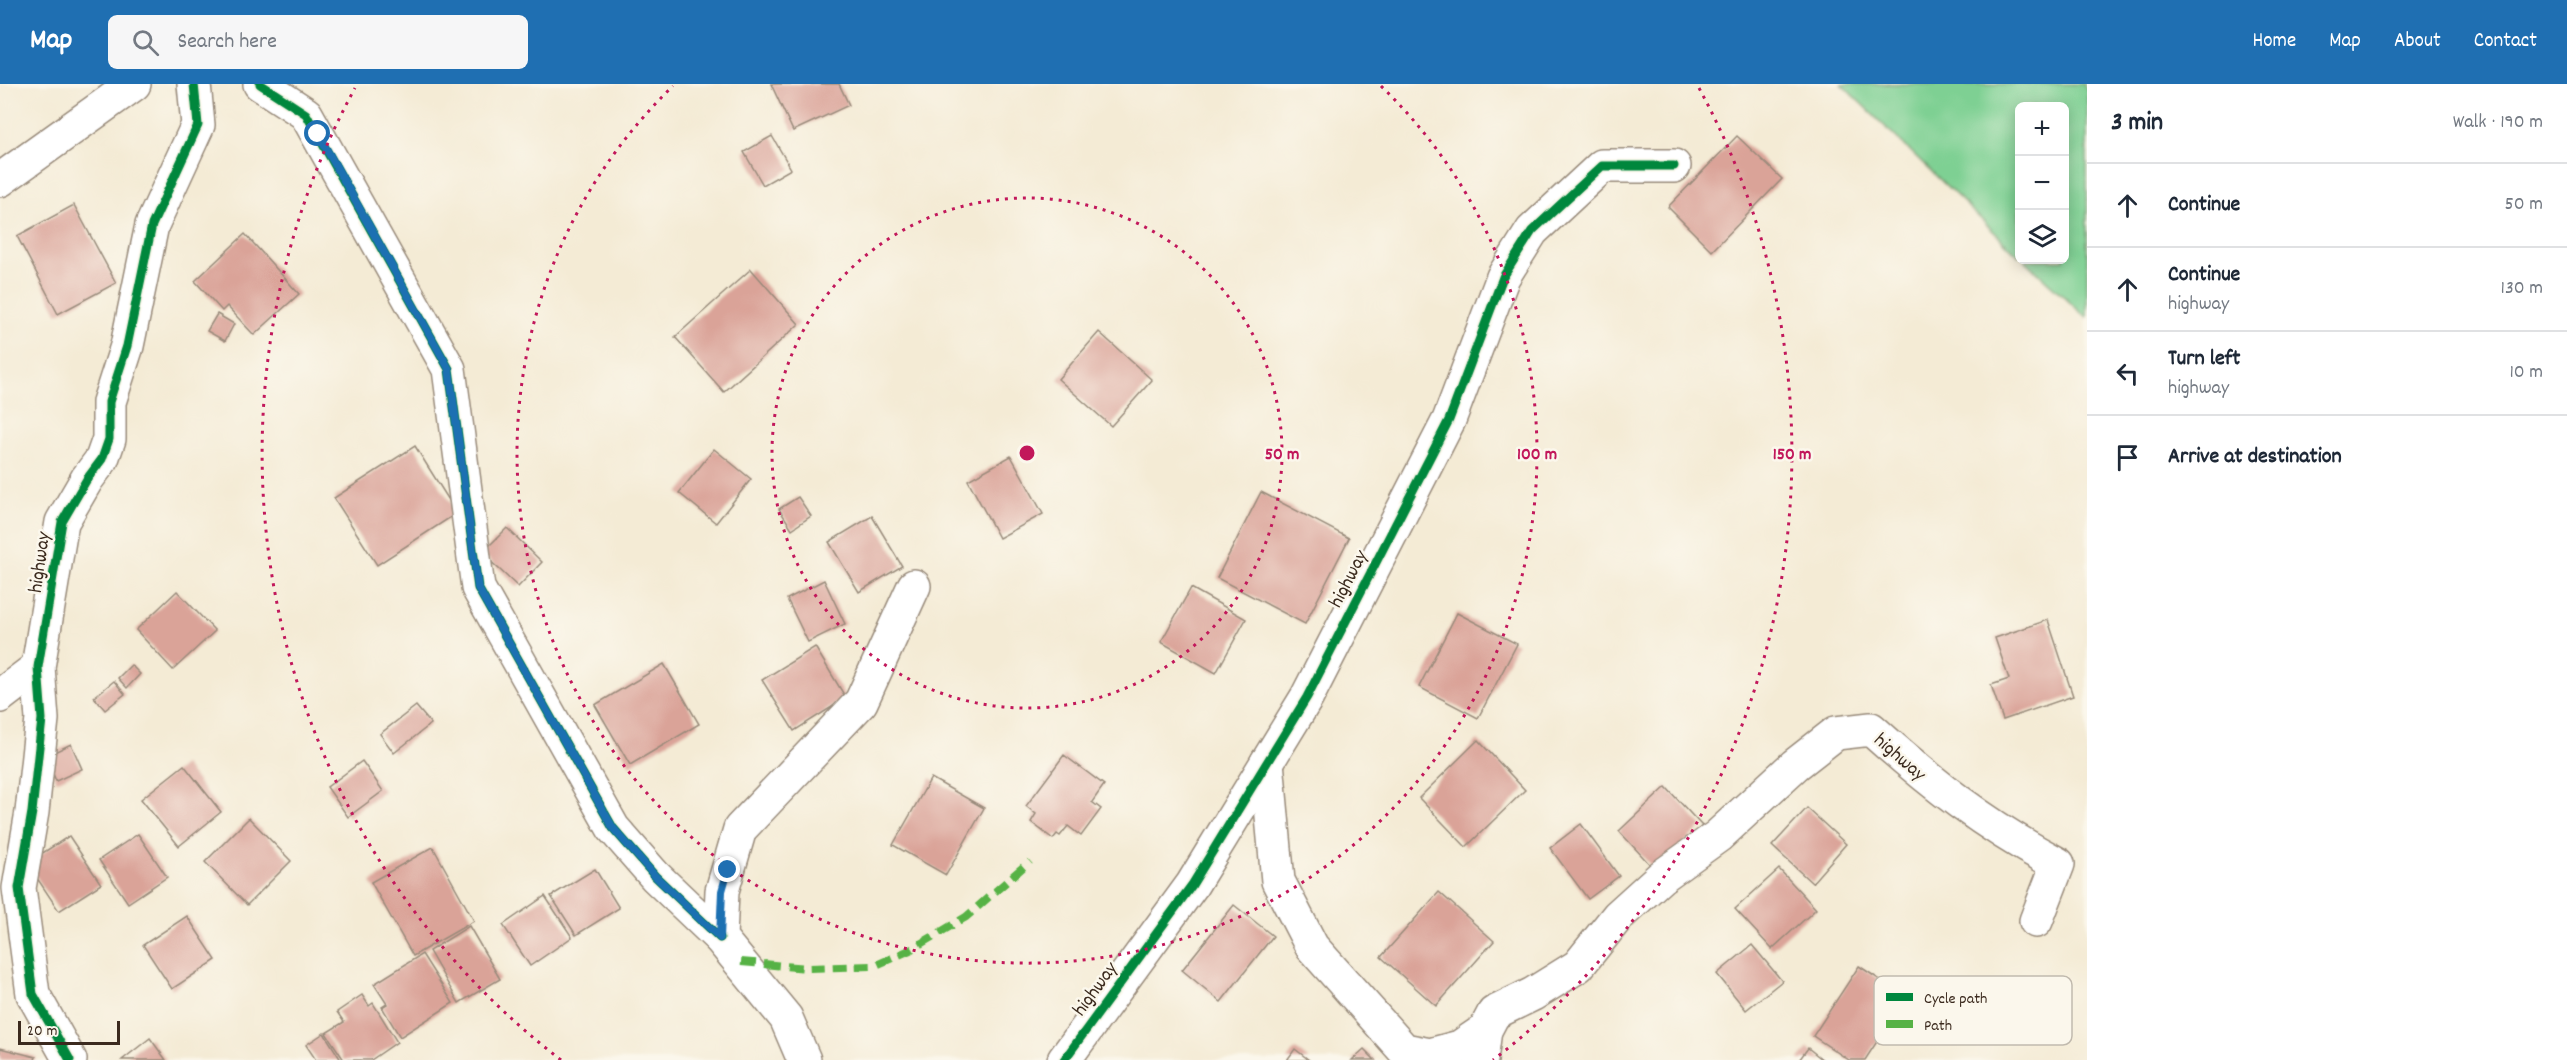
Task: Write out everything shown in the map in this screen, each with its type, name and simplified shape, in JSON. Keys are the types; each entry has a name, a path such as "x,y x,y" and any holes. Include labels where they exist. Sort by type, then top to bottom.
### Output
{"street":[{"path":"0,180 134,84"},
{"name":"highway","path":"70,1060 33,994 19,888 32,812 42,719 38,667 62,522 87,479 102,459 109,439 109,402 126,346 152,225 198,125 194,84"},
{"path":"260,84 306,114 449,369 478,588 613,828 655,876 720,938 786,1018 804,1060"},
{"name":"highway","path":"1064,1060 1192,885 1307,697 1449,420 1503,277 1532,231 1602,166 1674,166"},
{"path":"720,938 722,891 740,829 861,702 914,586"},
{"path":"0,696 38,667"},
{"name":"highway","path":"1267,762 1278,881 1312,947 1404,1050 1430,1055 1460,1047 1483,1045 1494,1013 1533,994 1578,966 1618,916 1661,877 1718,836 1795,765 1836,733 1871,729 1955,801 2014,841 2058,864 2036,921"}],"green space":[{"path":"1841,84 2083,84 2087,91 2087,318 2028,264 2069,264 2069,102 2015,102 2015,252"}],"building":[{"path":"771,84 839,84 849,105 793,131"},
{"path":"772,136 791,169 763,185 744,152"},
{"path":"1737,136 1782,179 1712,251 1668,207"},
{"path":"74,205 116,283 58,314 17,236"},
{"path":"245,234 299,294 254,335 227,306 222,311 195,281"},
{"path":"751,269 799,324 724,392 675,337"},
{"path":"217,314 234,324 225,341 207,331"},
{"path":"1099,332 1152,380 1111,426 1058,379"},
{"path":"415,446 457,513 377,565 334,498"},
{"path":"714,449 751,479 716,523 679,493"},
{"path":"1011,456 1043,514 999,538 968,480"},
{"path":"1261,492 1349,538 1305,624 1217,578"},
{"path":"798,497 811,516 792,529 779,509"},
{"path":"872,516 902,566 859,592 829,542"},
{"path":"507,528 542,562 518,587 482,553"},
{"path":"824,580 845,624 808,642 787,599"},
{"path":"1191,588 1246,619 1216,673 1161,642"},
{"path":"177,591 215,631 173,670 136,630"},
{"path":"1457,613 1517,644 1478,718 1419,687"},
{"path":"2048,620 2073,696 2003,720 1991,685 2009,679 1995,638"},
{"path":"815,647 846,698 794,731 762,680"},
{"path":"664,664 699,724 630,765 595,705"},
{"path":"131,665 140,674 127,688 118,678"},
{"path":"114,681 125,694 105,710 94,697"},
{"path":"416,706 431,724 394,753 380,734"},
{"path":"1478,740 1525,790 1466,847 1419,798"},
{"path":"71,744 82,769 56,781 46,756"},
{"path":"1064,755 1104,785 1092,802 1101,809 1081,836 1068,826 1060,836 1057,834 1053,839 1031,822 1036,814 1026,806"},
{"path":"362,761 383,791 348,817 327,787"},
{"path":"184,765 221,812 179,846 141,799"},
{"path":"931,778 984,808 946,875 893,845"},
{"path":"1666,787 1702,826 1655,870 1619,831"},
{"path":"1807,808 1846,844 1812,883 1772,846"},
{"path":"249,818 291,861 247,905 205,862"},
{"path":"1581,824 1619,876 1588,899 1550,848"},
{"path":"138,834 167,877 128,903 99,860"},
{"path":"69,836 101,884 59,911 27,863"},
{"path":"433,847 474,921 413,956 371,882"},
{"path":"595,869 619,908 576,935 551,896"},
{"path":"1779,869 1816,909 1772,949 1735,909"},
{"path":"1439,892 1494,941 1436,1006 1381,957"},
{"path":"545,896 572,937 530,966 503,925"},
{"path":"1234,905 1273,936 1221,1002 1182,970"},
{"path":"187,916 216,960 172,989 143,945"},
{"path":"469,926 500,979 459,1003 429,951"},
{"path":"1752,945 1782,981 1746,1010 1717,974"},
{"path":"422,954 453,1003 400,1037 382,1007 387,1004 374,984"},
{"path":"1859,966 1874,976 1875,1045 1865,1060 1849,1060 1813,1036"},
{"path":"362,995 369,1006 373,1003 397,1042 371,1060 344,1060 326,1033 344,1022 337,1012"},
{"path":"324,1033 341,1060 316,1060 306,1045"},
{"path":"150,1038 166,1060 122,1060"},
{"path":"0,1048 36,1057 35,1060 0,1060"},
{"path":"1808,1048 1823,1060 1799,1060"},
{"path":"1295,1049 1309,1060 1287,1060"},
{"path":"1364,1049 1375,1060 1352,1060"}],"marked path":[{"path":"741,962 807,968 874,966 910,950 966,917 1030,861"}],"cycle path":[{"path":"70,1060 33,994 19,888 32,812 42,719 38,667 62,522 87,479 102,459 109,439 109,402 127,346 152,225 198,125 194,84"},
{"path":"260,84 306,114 449,369 478,588 613,828 655,876 720,938"},
{"path":"1064,1060 1192,885 1307,697 1449,420 1503,277 1532,231 1602,166 1674,166"}],"route":[{"path":"318,134 449,369 478,588 560,730 613,828 655,876 720,938 722,891 728,870"}]}
